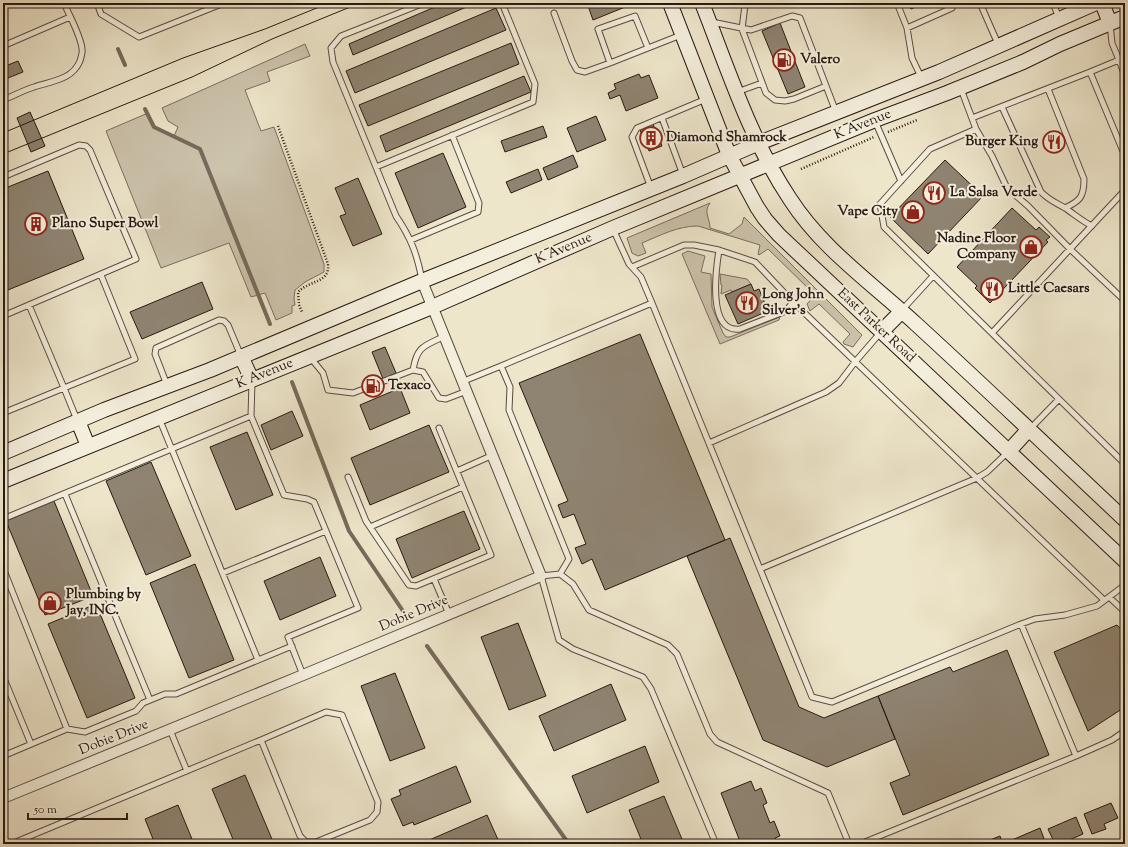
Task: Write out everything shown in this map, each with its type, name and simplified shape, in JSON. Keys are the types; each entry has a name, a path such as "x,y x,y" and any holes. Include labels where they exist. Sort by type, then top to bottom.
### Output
{"main road":[{"name":"East Parker Road","path":"670,3 729,155 765,219 779,235 1125,561"},
{"name":"East Parker Road","path":"702,3 736,92 759,142 790,199 813,229 835,252 902,311 1125,520"},
{"name":"K Avenue","path":"4,448 167,386 683,176 759,142 922,78 1096,3"},
{"path":"1102,3 1110,23"},
{"name":"K Avenue","path":"3,481 432,306 740,175 1023,62 1060,44 1125,17"},
{"path":"882,331 902,311"},
{"path":"241,356 252,380"},
{"path":"78,421 88,446"},
{"path":"1009,451 1029,429"}],"street":[{"path":"422,281 541,576"},
{"name":"Dobie Drive","path":"3,798 541,576"}],"lane":[{"path":"3,100 34,87 68,76 75,71 81,58 82,49 64,3"},
{"path":"97,3 101,14 139,37 224,3"},
{"path":"422,281 419,263 408,232 396,216 333,62 331,48 341,36 424,3"},
{"path":"376,166 533,102 535,84 502,3"},
{"path":"737,3 747,4 742,29 766,93 775,100 785,101 794,99 826,86"},
{"path":"897,3 907,28 912,58 922,78"},
{"path":"907,28 952,8 950,3"},
{"path":"980,3 998,45"},
{"path":"1053,3 1059,18"},
{"path":"554,13 572,62 577,70 585,72 682,35"},
{"path":"610,63 598,30 635,16 648,48"},
{"path":"709,21 751,30 792,16 800,18 836,112"},
{"path":"3,46 70,18"},
{"path":"1110,23 1112,43 1125,76"},
{"path":"972,118 1125,58"},
{"path":"1090,72 1125,156"},
{"path":"736,92 762,83"},
{"path":"960,87 976,129 992,156 1007,188 1028,206 1070,249 1125,301"},
{"path":"1048,89 1084,180 1082,196 1076,202 1065,208"},
{"path":"651,188 632,137 638,128 707,99"},
{"path":"1002,107 1041,192 1048,200 1065,208 1081,221 1092,226"},
{"path":"662,118 683,176"},
{"path":"875,120 901,180"},
{"path":"976,129 930,149 880,204 884,227 1125,464"},
{"path":"411,240 478,212 479,203 452,135"},
{"path":"3,177 79,145 86,146 90,150 136,259 3,316"},
{"path":"992,333 1125,190"},
{"path":"613,228 629,264 641,277 812,697 832,702 1021,624 1035,619 1065,615 1097,606 1125,585"},
{"path":"632,267 684,245 694,245 719,250 755,262 793,302 977,478 1107,599 1125,612"},
{"path":"719,250 715,272 715,295 722,323 727,328 733,330 740,329 786,310 793,302"},
{"path":"3,413 135,359 100,275"},
{"path":"902,311 933,276"},
{"path":"310,356 323,372 328,390 353,394 412,370 423,372 439,398 446,399 465,386 501,366 652,303"},
{"path":"29,305 78,421"},
{"path":"167,386 155,354 156,348 219,320 224,321 228,325 241,356"},
{"path":"709,443 826,392 839,383 882,331"},
{"path":"412,370 415,358 423,346 445,336"},
{"path":"501,366 510,387 509,410 569,559 560,574"},
{"path":"252,380 251,416 284,495 307,499 314,502 358,608 288,637 304,675"},
{"path":"1029,429 1059,399"},
{"path":"3,519 251,416"},
{"path":"159,417 258,660"},
{"path":"348,478 366,521 409,585 416,586 491,555 439,428"},
{"path":"760,568 977,478 987,472 1009,451"},
{"path":"457,471 493,455"},
{"path":"370,527 463,487"},
{"path":"65,494 150,700"},
{"path":"223,573 326,532"},
{"path":"3,568 67,729"},
{"path":"716,844 651,689 643,677 573,650 559,640 541,576 560,574 573,584 589,610 668,645 677,654 710,734 717,742 828,793 849,844"},
{"path":"434,579 449,614"},
{"path":"1021,624 1076,756"},
{"path":"3,756 67,729 85,732 136,711 143,703 150,700 165,694 176,694 292,646"},
{"path":"3,676 31,744"},
{"path":"11,844 326,712 342,716 378,802 377,812 370,820 330,837 316,842 306,842 300,836 261,740"},
{"path":"170,730 187,771"},
{"path":"860,844 1076,756 1112,740 1125,731"}],"path":[{"path":"278,126 328,264 329,271 326,277 303,287 298,292 299,305 302,312"}],"shaded area":[{"path":"305,44 310,56 267,72 270,81 245,90 261,131 274,127 324,264 324,272 305,282 295,290 295,305 292,306 292,313 276,320 265,293 251,297 229,243 161,268 106,131 148,113 154,127 174,136 178,127 168,121 162,108"},
{"path":"710,203 707,212 710,228 729,234 742,224 744,217 862,335 853,347 844,344 843,342 850,334 819,304 810,311 807,304 815,295 768,249 759,255 758,254 760,245 698,226 691,226 670,232 642,243 646,253 638,256 632,253 627,238"},
{"path":"688,251 705,256 701,272 711,274 712,307 726,337 730,337 780,317 779,320 720,344 682,254"},
{"path":"720,274 747,279 751,284 732,292 731,290 721,294 722,285"}],"building":[{"path":"444,3 476,3 353,55 349,44"},
{"path":"587,3 635,3 593,20"},
{"path":"908,3 925,3 911,9"},
{"path":"496,8 506,30 355,93 346,71"},
{"path":"780,23 805,87 788,94 762,31"},
{"path":"511,43 519,64 368,126 359,105"},
{"path":"18,61 23,72 3,80 3,67"},
{"path":"639,74 641,78 649,75 658,98 626,111 620,95 610,99 608,93 616,89 614,84"},
{"path":"524,76 531,92 386,152 380,136"},
{"path":"30,112 45,146 31,152 17,118"},
{"path":"596,116 606,140 577,152 567,128"},
{"name":"Diamond Shamrock","path":"653,124 662,146 649,151 640,130"},
{"path":"543,126 547,137 505,152 501,141"},
{"path":"443,153 466,207 418,228 395,173"},
{"path":"573,155 578,167 548,180 543,168"},
{"path":"945,160 983,196 928,254 890,217"},
{"path":"538,169 542,180 511,193 506,182"},
{"name":"Plano Super Bowl","path":"48,171 84,259 3,292 3,189"},
{"path":"358,178 382,234 353,246 340,216 346,214 335,188"},
{"path":"1012,208 1036,230 1039,227 1050,237 1046,240 1048,242 990,303 975,288 977,286 957,267"},
{"path":"202,282 213,309 142,339 130,312"},
{"name":"Long John Silver's","path":"751,284 754,291 759,289 768,311 738,324 725,295"},
{"path":"640,334 725,540 605,590 592,559 582,564 575,548 586,544 574,514 563,518 558,505 568,501 519,383"},
{"path":"385,347 396,373 383,379 372,352"},
{"path":"400,388 410,413 370,430 360,405"},
{"path":"292,411 303,436 271,450 261,425"},
{"path":"429,425 449,472 370,505 351,458"},
{"path":"247,432 273,495 236,510 210,447"},
{"path":"151,462 191,556 146,575 106,481"},
{"path":"54,501 93,596 45,615 6,521"},
{"path":"464,511 480,549 412,578 396,539"},
{"path":"730,538 799,707 824,718 878,696 895,739 827,767 763,740 687,556"},
{"path":"320,557 336,596 280,620 264,581"},
{"path":"195,564 234,660 189,678 150,583"},
{"path":"96,604 135,698 87,718 48,624"},
{"path":"518,623 546,696 509,710 481,637"},
{"path":"1117,625 1125,633 1125,707 1088,731 1054,652"},
{"path":"1007,650 1049,755 903,815 890,783 910,775 878,696 950,667 953,672"},
{"path":"395,673 425,748 390,761 361,686"},
{"path":"611,684 626,720 554,751 539,716"},
{"path":"645,746 659,782 587,813 572,776"},
{"path":"456,766 471,802 414,825 413,822 403,826 391,799 401,795 399,790"},
{"path":"245,775 274,844 235,844 212,789"},
{"path":"751,781 755,791 761,788 767,803 763,805 770,823 774,821 780,836 775,838 778,844 741,844 721,793"},
{"path":"664,796 684,844 643,844 629,810"},
{"path":"1111,803 1118,818 1104,824 1106,829 1092,834 1084,814"},
{"path":"178,805 194,844 155,844 145,819"},
{"path":"487,815 500,844 420,844"},
{"path":"1076,817 1083,834 1060,844 1055,844 1048,829"},
{"path":"1040,828 1046,844 1014,844 1012,840"},
{"path":"1000,836 1003,844 980,844"}],"waterway":[{"path":"118,49 125,65"},
{"path":"145,109 154,127 200,149 270,324"},
{"path":"292,382 349,531 405,614"},
{"path":"427,646 569,844"}],"tram line":[{"path":"3,133 183,58 265,29 329,3"},
{"path":"3,154 192,77 272,39 360,3"}],"place":[{"name":"Valero","path":"784,60"},
{"name":"Diamond Shamrock","path":"651,138"},
{"name":"Burger King","path":"1054,142"},
{"name":"La Salsa Verde","path":"934,193"},
{"name":"Vape City","path":"913,212"},
{"name":"Plano Super Bowl","path":"36,224"},
{"name":"Nadine Floor Company","path":"1031,247"},
{"name":"Little Caesars","path":"992,289"},
{"name":"Long John Silver's","path":"747,303"},
{"name":"Texaco","path":"373,386"},
{"name":"Plumbing by Jay, INC.","path":"50,603"}]}
